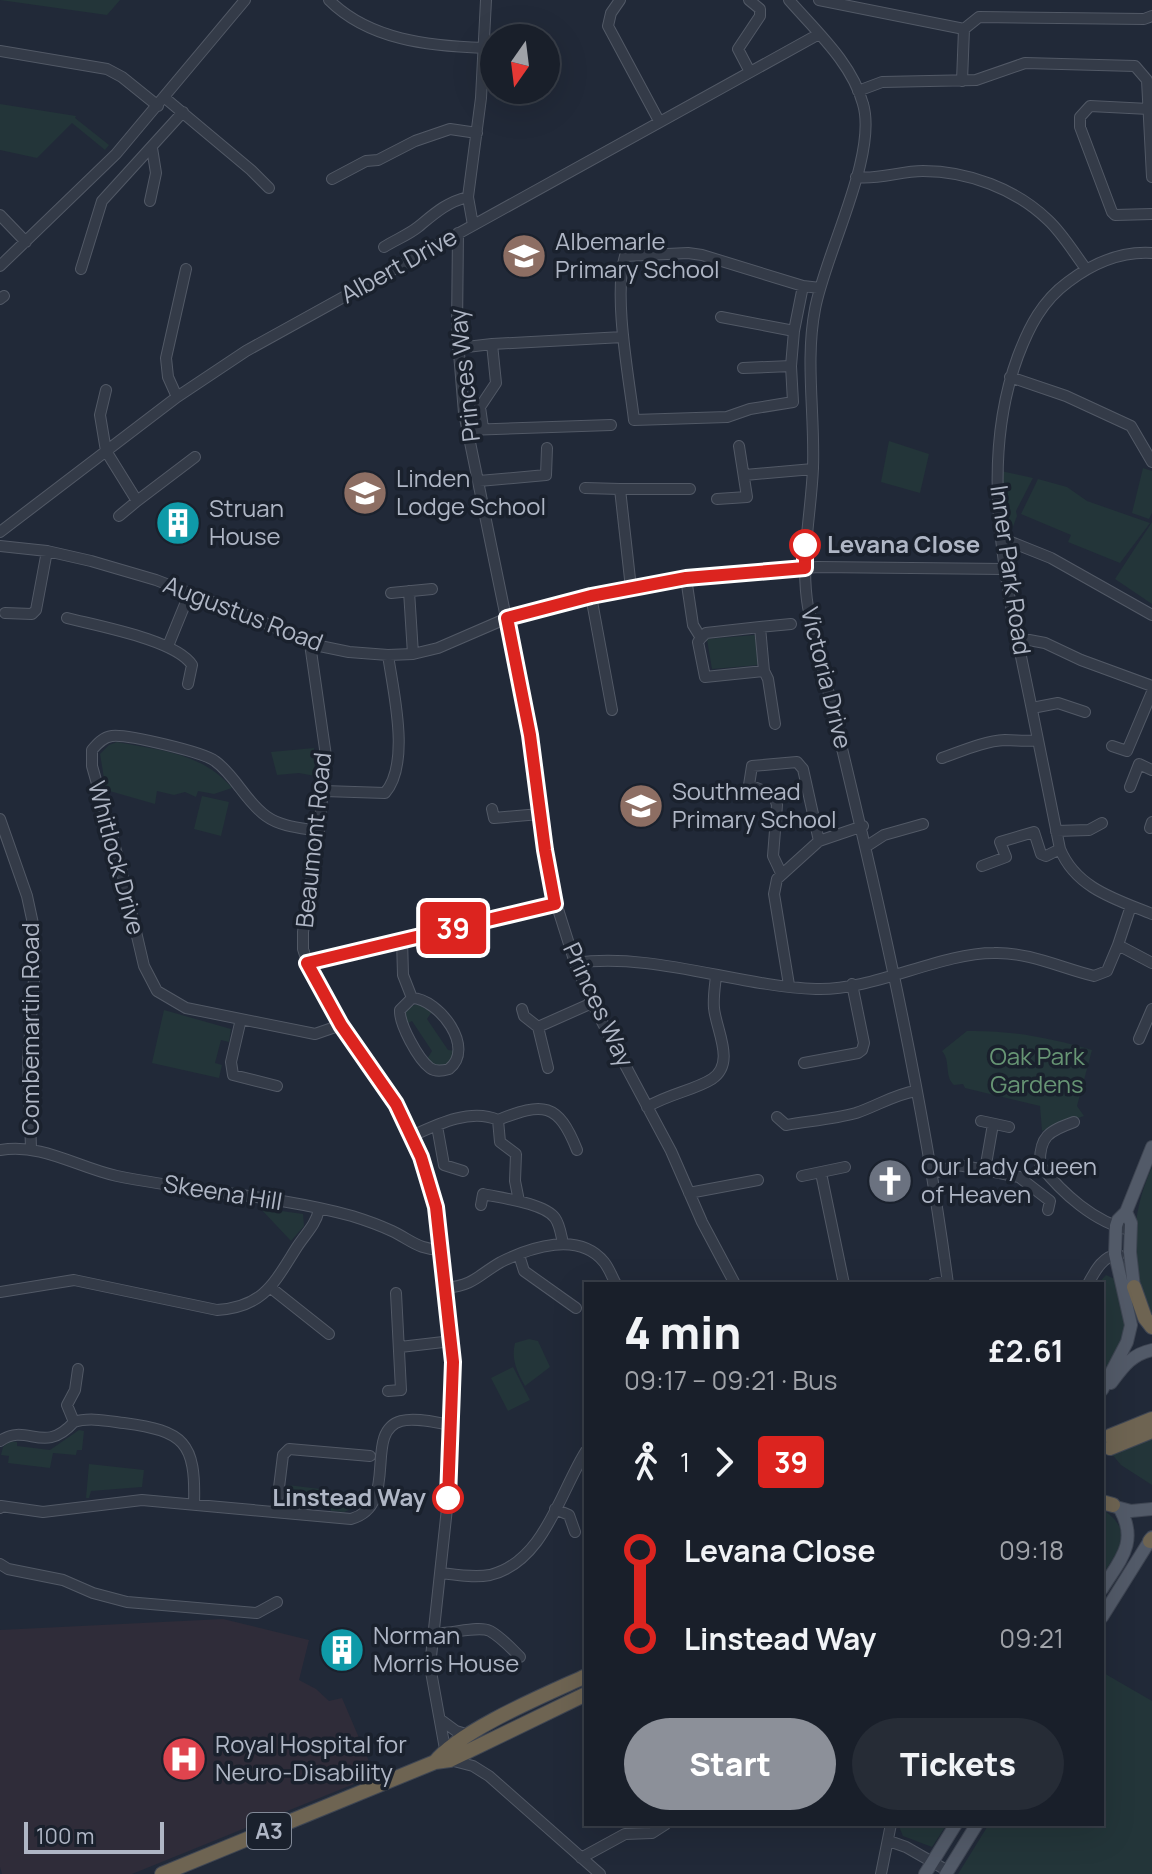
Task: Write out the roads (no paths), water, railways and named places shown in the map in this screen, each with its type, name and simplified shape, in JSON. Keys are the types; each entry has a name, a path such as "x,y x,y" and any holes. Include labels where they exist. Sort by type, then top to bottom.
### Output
{"highway":[{"path":"1134,1287 1145,1318 1152,1327"},
{"path":"1152,1419 1110,1442 1152,1431"},
{"name":"A3","path":"443,1757 469,1735 584,1677"},
{"name":"A3","path":"162,1874 584,1695"}],"main road":[{"path":"1104,1388 1130,1335 1131,1317 1115,1254 1116,1227 1126,1212 1152,1147"},
{"path":"1126,1212 1131,1223 1130,1258 1136,1308 1142,1324 1152,1336"},
{"path":"1104,1390 1132,1358 1152,1350"},
{"path":"1109,1503 1152,1509"},
{"path":"1104,1585 1128,1543 1128,1528 1109,1503"},
{"path":"1104,1614 1151,1539"},
{"path":"925,1874 955,1826"},
{"path":"947,1872 976,1826"}],"street":[{"path":"0,266 104,167 245,0"},
{"path":"329,0 369,28 395,37 480,48"},
{"path":"485,24 486,0"},
{"path":"620,0 611,13 608,26 659,121"},
{"path":"749,0 760,9 760,16 738,49 750,72"},
{"name":"Victoria Drive","path":"789,0 842,61 864,105 866,134 856,177 820,288 812,335 813,469 803,578 863,826 895,975 947,1282"},
{"path":"819,0 964,29"},
{"path":"962,81 964,29 979,17 1144,19 1152,16"},
{"name":"Albert Drive","path":"0,532 177,397 246,351 819,34"},
{"path":"0,51 107,69 183,112 269,188"},
{"path":"858,91 882,82 976,80 1025,63 1135,66 1147,80 1152,177"},
{"path":"473,225 468,197 480,97"},
{"path":"1149,109 1090,106 1080,117 1080,127 1112,212 1115,215 1152,214"},
{"path":"81,269 102,201 183,112"},
{"path":"332,179 366,161 378,160 415,141 450,129 477,133"},
{"path":"150,201 156,173 152,148"},
{"path":"856,177 946,172 971,177 999,188 1027,203 1047,220 1086,269"},
{"path":"384,247 416,229 433,213 455,200 468,197"},
{"path":"0,215 26,242"},
{"name":"Princes Way","path":"458,233 458,348 467,430 530,735 555,904 592,1003 733,1282"},
{"path":"812,412 793,402 750,409 727,417 634,420 623,337 621,268 625,256 688,253 803,286 820,288"},
{"name":"Inner Park Road","path":"1152,253 1119,254 1086,269 1051,294 1028,329 1010,377 996,467 1004,569 1060,849 1070,869 1081,881 1152,914"},
{"path":"177,397 168,377 166,358 186,269"},
{"path":"793,402 791,366 794,331 803,286"},
{"path":"721,317 794,331"},
{"path":"458,348 623,337"},
{"path":"483,428 480,407 496,383 492,344"},
{"path":"743,368 791,366"},
{"path":"1010,377 1066,396 1131,426 1152,462"},
{"path":"106,390 100,415 106,451 137,501"},
{"path":"467,430 611,425"},
{"path":"717,499 747,497 739,446"},
{"path":"479,481 546,475 547,448"},
{"path":"119,516 195,457"},
{"path":"745,475 813,469"},
{"path":"585,488 690,489"},
{"path":"620,489 631,588"},
{"path":"1001,538 1051,558 1152,615"},
{"name":"Augustus Road","path":"0,546 47,551 91,561 190,592 310,644 349,652 388,655 413,654 464,639 507,618 591,596 686,578 805,568 1004,569"},
{"path":"5,613 32,614 36,610 47,551"},
{"path":"686,578 693,625 701,638"},
{"path":"391,593 432,589"},
{"path":"409,591 413,654"},
{"path":"168,646 190,592"},
{"path":"591,596 612,710"},
{"path":"67,618 168,646 187,656 192,665 188,684"},
{"path":"764,671 705,677 698,642 706,633 791,624"},
{"path":"760,627 764,671 775,724"},
{"path":"1018,643 1029,640 1045,643 1152,686"},
{"name":"Beaumont Road","path":"310,644 325,750 324,791 303,932 307,963 341,1025 396,1104 412,1136 436,1207 442,1249 452,1341 451,1425 441,1573 430,1666 441,1720 443,1757"},
{"path":"324,791 385,793 391,787 398,764 399,739 388,655"},
{"path":"1112,746 1127,751 1152,692"},
{"path":"1032,708 1058,703 1085,712"},
{"name":"Whitlock Drive","path":"319,831 287,825 262,814 210,757 111,736 101,740 92,750 92,766 144,966 157,991 175,1003 315,1034 341,1025"},
{"path":"942,758 985,743 1038,740"},
{"path":"781,873 773,856 777,805 774,795 749,785 752,766 797,762 803,769 819,841"},
{"path":"1130,787 1139,764 1152,770"},
{"path":"492,809 494,818 540,814"},
{"name":"Combemartin Road","path":"0,819 27,896 35,933 28,1060 31,1148"},
{"path":"1056,831 1089,830 1102,823"},
{"path":"867,846 884,835 923,824"},
{"path":"789,985 774,894 781,873 819,841 863,826"},
{"path":"982,866 1006,857 1000,842 1034,832 1041,854 1046,856 1060,849"},
{"path":"307,963 555,904"},
{"path":"575,963 622,961 819,989 991,952 1015,954 1094,976 1107,971 1131,906"},
{"path":"402,939 403,975 412,998"},
{"path":"1118,945 1152,963"},
{"path":"647,1107 676,1092 709,1081 723,1066 724,1056 714,1008 716,976"},
{"path":"804,1063 862,1050 864,1043 852,984"},
{"path":"412,998 422,999 434,1006 456,1038 459,1055 449,1069 439,1071 427,1065 402,1027 400,1010 412,998"},
{"path":"538,1027 592,1003"},
{"path":"522,1009 524,1016 538,1027 548,1068"},
{"path":"1139,1039 1152,1009"},
{"path":"241,1019 231,1062 233,1075 277,1086"},
{"path":"777,1117 786,1125 841,1116 901,1093 916,1091"},
{"path":"412,1136 474,1114 498,1120 529,1107 552,1113 568,1129 577,1150"},
{"path":"498,1120 500,1142 516,1154 515,1181 519,1201"},
{"path":"981,1121 1009,1127"},
{"path":"1074,1122 1050,1131 1046,1136 1040,1165 1079,1203 1116,1227 1130,1230"},
{"path":"985,1170 993,1124"},
{"path":"437,1126 444,1165 463,1171"},
{"name":"Skeena Hill","path":"0,1150 31,1148 78,1166 120,1176 348,1215 379,1226 421,1249 442,1249"},
{"path":"931,1174 958,1165 1019,1177 1050,1201 1048,1210"},
{"path":"802,1176 845,1167"},
{"path":"821,1173 844,1282"},
{"path":"689,1193 758,1180"},
{"path":"481,1205 483,1194 519,1201 547,1211 554,1217 563,1243"},
{"path":"0,1292 74,1280 217,1310 247,1305 271,1288 314,1227 319,1210"},
{"path":"446,1288 469,1284 500,1263 519,1255 563,1243 589,1250 603,1261 615,1282"},
{"path":"1090,1282 1106,1259 1115,1254 1130,1258"},
{"path":"519,1255 524,1271 576,1308"},
{"path":"1100,1268 1122,1277"},
{"path":"271,1288 329,1334"},
{"path":"388,1391 401,1390 396,1293"},
{"path":"400,1347 452,1341"},
{"path":"74,1422 67,1405 75,1390 78,1369"},
{"path":"0,1441 9,1435 48,1439 58,1437 74,1422 89,1420 153,1427 182,1442 192,1457 194,1504"},
{"path":"0,1506 43,1512 142,1500 341,1520 359,1516 376,1497 384,1438 389,1429 402,1421 451,1425"},
{"path":"276,1512 282,1460 289,1449 370,1456"},
{"path":"441,1573 482,1576 514,1565 533,1547 584,1456"},
{"path":"555,1509 569,1515 575,1532"},
{"path":"0,1564 8,1569 63,1580 93,1593 127,1602 257,1613 277,1602"},
{"path":"432,1633 452,1634 485,1629 520,1657"},
{"path":"441,1720 456,1731 469,1735"},
{"path":"443,1757 473,1766 489,1776 596,1873"},
{"path":"581,1858 625,1834 652,1833 663,1826"},
{"path":"881,1874 891,1826"},
{"path":"889,1841 933,1861 947,1872"}],"place":[{"name":"Albemarle Primary School","path":"524,256"},
{"name":"Linden Lodge School","path":"365,493"},
{"name":"Struan House","path":"178,523"},
{"name":"Levana Close","path":"805,545"},
{"name":"Southmead Primary School","path":"641,806"},
{"name":"Our Lady Queen of Heaven","path":"890,1181"},
{"name":"Linstead Way","path":"448,1498"},
{"name":"Norman Morris House","path":"342,1650"},
{"name":"Royal Hospital for Neuro-Disability","path":"184,1759"}],"park label":[{"name":"Oak Park Gardens","path":"1037,1071"}]}
